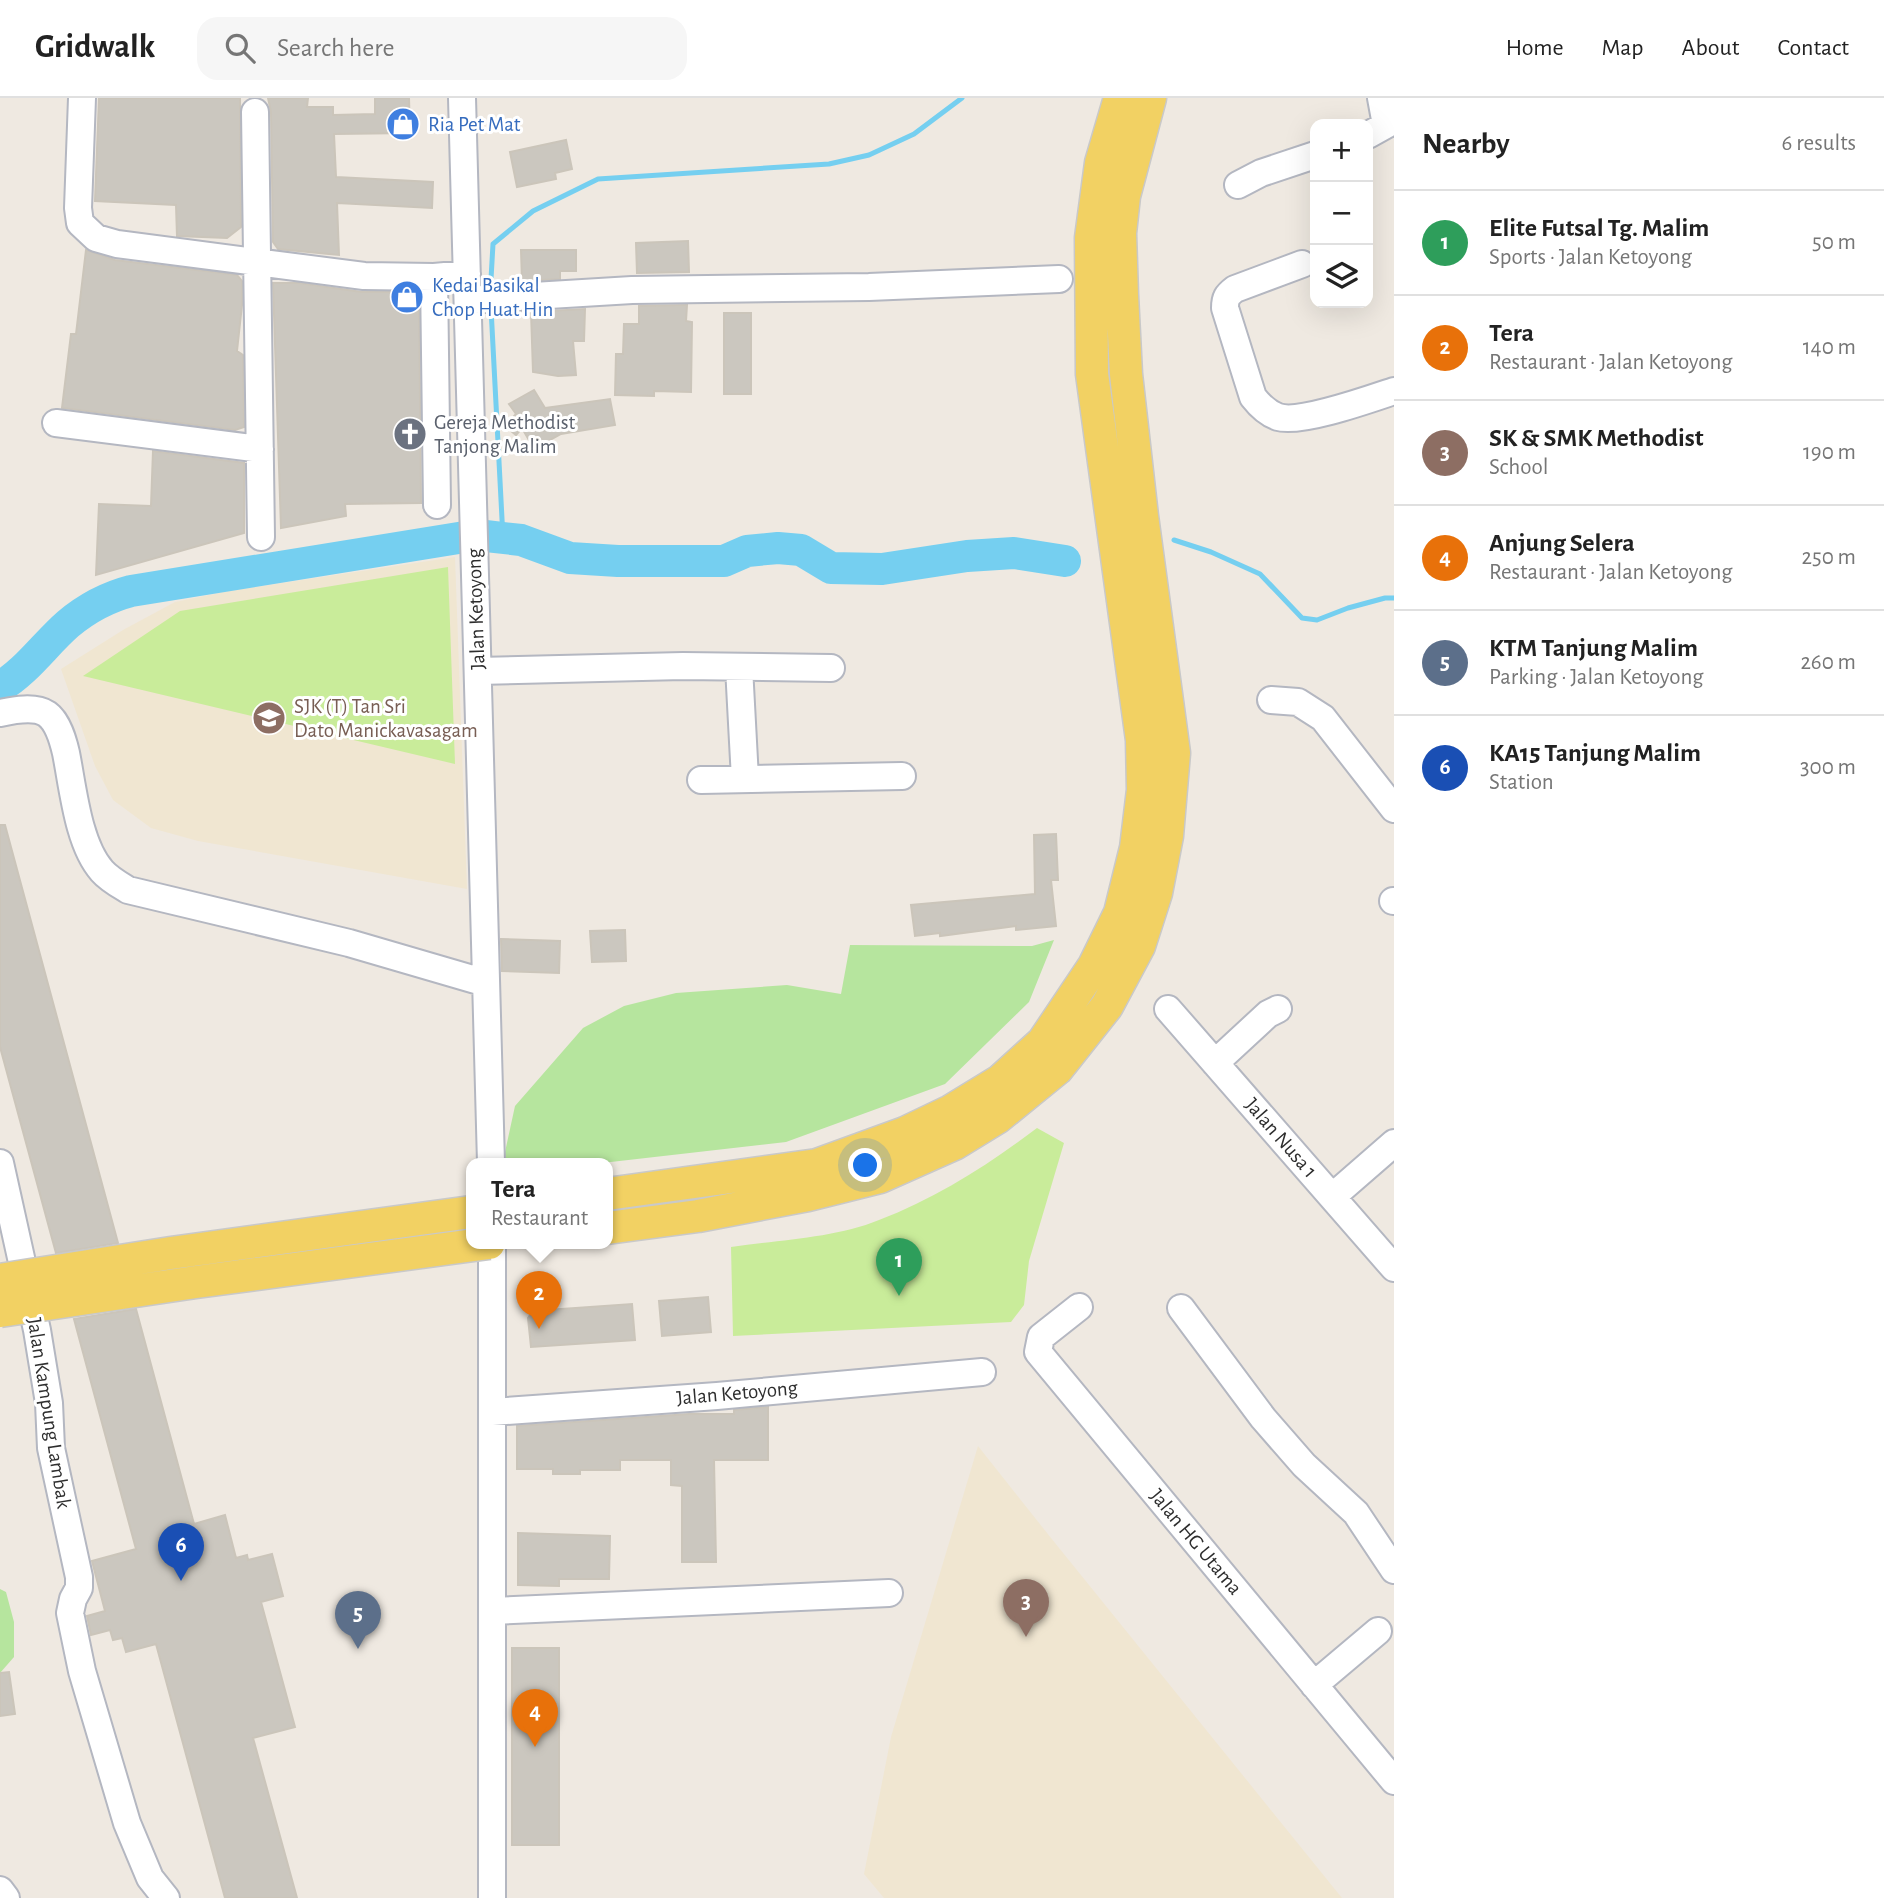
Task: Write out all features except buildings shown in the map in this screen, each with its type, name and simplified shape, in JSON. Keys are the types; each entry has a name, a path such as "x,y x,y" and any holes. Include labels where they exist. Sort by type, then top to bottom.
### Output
{"main road":[{"path":"613,1193 817,1165 905,1133 951,1111 1049,1055 1120,912 1136,849 1143,790 1142,740 1092,374 1091,238 1101,163 1120,98"},
{"path":"613,1227 698,1216 808,1195 880,1177 954,1144 998,1117 1049,1055 1107,1006 1139,946 1156,893 1167,836 1174,753 1126,374 1120,233 1124,196 1150,98"},
{"path":"0,1280 171,1253 466,1213"},
{"path":"0,1311 466,1246"}],"street":[{"path":"82,98 78,208 80,223 96,238 117,244 364,276 434,277 468,287 632,290 869,287 1059,279"},
{"name":"Jalan Ketoyong","path":"463,98 491,1158"},
{"path":"1373,132 1386,125 1381,98"},
{"path":"256,112 261,537"},
{"path":"1238,185 1261,173 1310,157"},
{"path":"1302,264 1235,289 1225,300 1225,308 1253,397 1260,406 1280,418 1325,413 1394,391"},
{"path":"434,277 437,505"},
{"path":"55,423 260,449"},
{"path":"739,667 745,779"},
{"path":"478,671 831,668"},
{"path":"1270,700 1298,702 1323,718 1394,809"},
{"path":"0,713 40,710 50,716 64,743 78,813 93,859 107,877 128,890 349,943 486,983"},
{"path":"701,780 902,776"},
{"name":"Jalan Nusa 1","path":"1168,1009 1394,1268"},
{"path":"1215,1063 1268,1014 1278,1009"},
{"path":"1332,1197 1394,1143"},
{"name":"Jalan Kampung Lambak","path":"0,1163 37,1330 49,1403 51,1448 79,1577 79,1588 70,1613 82,1671 132,1836 150,1878 166,1898"},
{"path":"490,1249 492,1898"},
{"name":"Jalan HG Utama","path":"1079,1307 1041,1337 1038,1352 1394,1781"},
{"path":"1181,1308 1263,1418 1304,1465 1356,1513 1394,1570"},
{"name":"Jalan Ketoyong","path":"492,1412 982,1373"},
{"path":"492,1611 724,1598 889,1593"},
{"path":"1314,1685 1378,1631"},
{"path":"0,1890 6,1898"}],"shaded area":[{"name":"SJK (T) Tan Sri Dato Manickavasagam","path":"455,557 467,889 198,841 151,828 113,800 95,766 61,669 123,630 175,602 229,591"},
{"path":"978,1446 1342,1898 884,1898 864,1874 891,1737"}],"green space":[{"path":"448,567 455,764 83,676 180,611"},
{"path":"1054,940 1029,1002 945,1084 786,1142 613,1162 613,1158 506,1158 515,1106 583,1028 624,1006 676,993 787,985 841,994 850,945 1032,946"},
{"path":"1037,1128 1064,1143 1029,1261 1024,1305 1011,1322 733,1336 731,1247 825,1235 879,1220 921,1202 961,1180"},
{"path":"0,1589 6,1592 14,1622 14,1657 0,1673"}],"waterway":[{"path":"491,279 493,244 533,211 598,179 829,164 869,155 914,134 962,98"},
{"path":"491,308 503,538"},
{"path":"0,687 19,673 75,618 122,593 477,535 521,540 570,558 618,561 724,561 747,551 778,548 801,550 831,568 882,569 967,556 1014,553 1065,561"},
{"path":"1174,540 1211,552 1260,574 1302,618 1317,620 1348,608 1394,598"}],"place":[{"name":"Ria Pet Mat","path":"403,124"},
{"name":"Kedai Basikal Chop Huat Hin","path":"407,297"},
{"name":"Gereja Methodist Tanjong Malim","path":"410,434"},
{"name":"SJK (T) Tan Sri Dato Manickavasagam","path":"269,718"},
{"name":"Elite Futsal Tg. Malim","path":"899,1296"},
{"name":"Tera","path":"539,1329"},
{"name":"KA15 Tanjung Malim","path":"181,1581"},
{"name":"SK & SMK Methodist","path":"1026,1637"},
{"name":"KTM Tanjung Malim","path":"358,1649"},
{"name":"Anjung Selera","path":"535,1747"}]}
